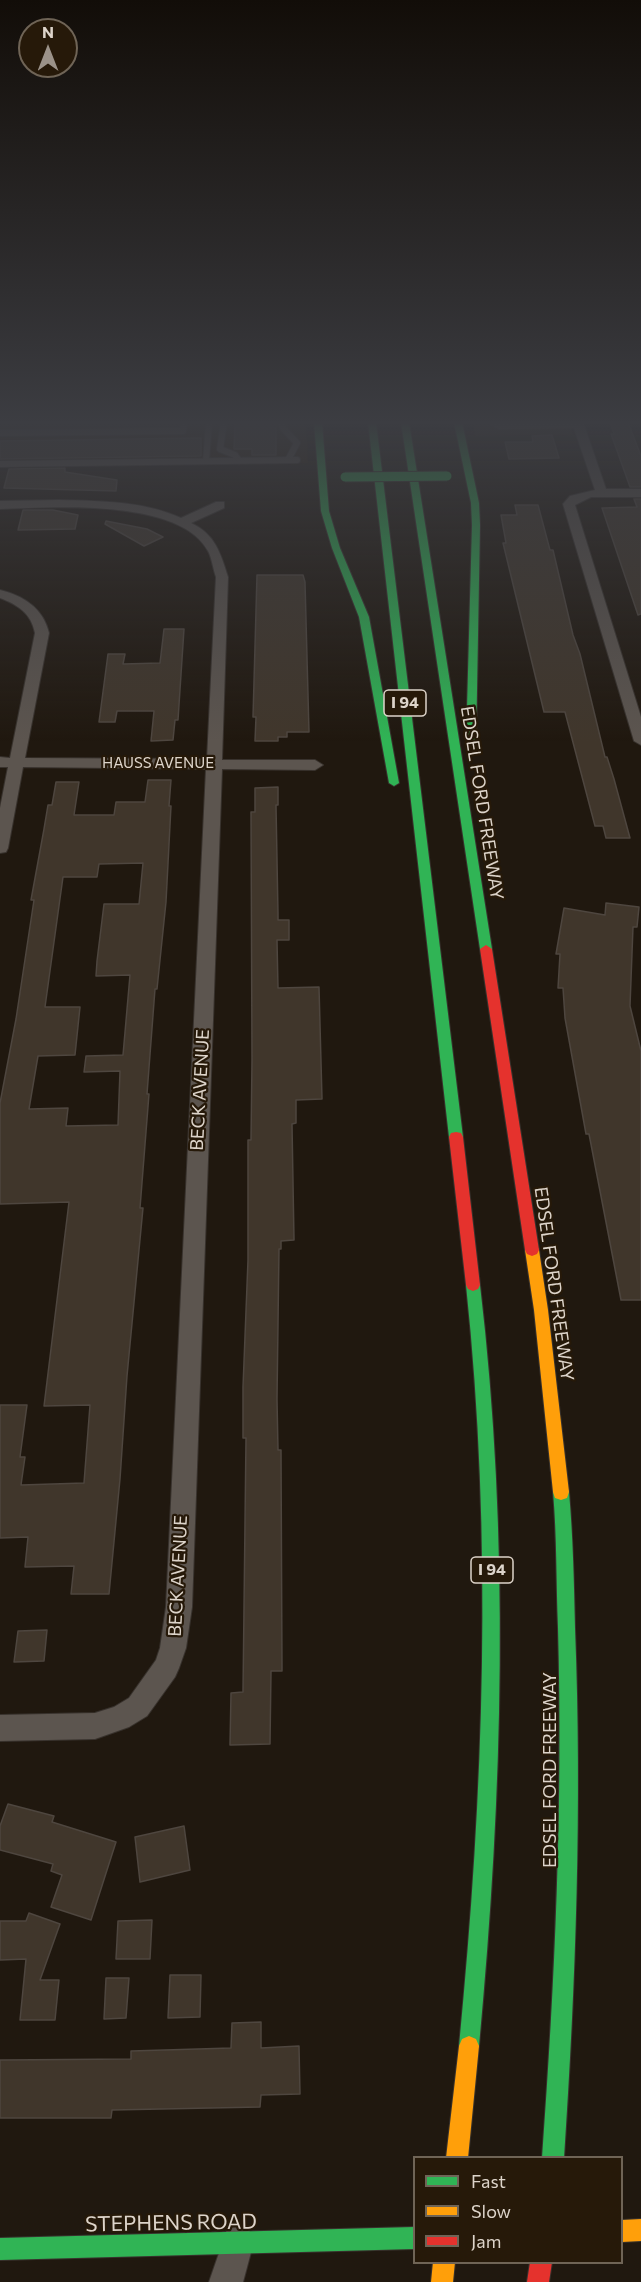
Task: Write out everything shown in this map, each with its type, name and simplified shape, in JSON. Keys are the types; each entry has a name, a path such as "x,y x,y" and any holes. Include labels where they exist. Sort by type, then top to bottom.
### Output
{"main road":[{"path":"329,528 364,617 397,799"},
{"name":"I 94","path":"385,528 470,1252 485,1407 492,1576 488,1810 478,1959 457,2156"},
{"name":"EDSEL FORD FREEWAY","path":"421,528 541,1310 562,1502 569,1702 570,1845 561,2054 553,2156"},
{"path":"476,528 471,738 476,881"},
{"path":"410,867 439,984"},
{"path":"623,2231 641,2230"},
{"name":"STEPHENS ROAD","path":"0,2249 413,2238"},
{"path":"442,2282 444,2264"},
{"path":"538,2282 541,2264"}],"street":[{"name":"BECK AVENUE","path":"0,1728 95,1726 120,1718 138,1707 154,1687 166,1668 174,1648 179,1607 221,564 212,544 192,528"},
{"path":"576,528 641,741"},
{"path":"0,594 18,600 33,612 39,621 42,633 0,848"},
{"name":"HAUSS AVENUE","path":"0,762 315,765"},
{"path":"226,2282 238,2241"}],"building":[{"path":"18,528 75,528 75,529"},
{"path":"113,528 144,528 163,537 144,546"},
{"path":"503,528 544,528 550,550 553,550 605,757 607,757 614,779 630,838 606,838 603,826 595,826 565,712 544,712 503,543 506,543"},
{"path":"609,528 641,528 641,614 638,615"},
{"path":"257,575 303,575 305,582 309,732 287,732 287,737 278,737 278,741 255,741 256,717 253,717"},
{"path":"164,629 184,629 178,720 175,720 173,740 151,741 154,711 117,711 115,722 99,722 108,654 125,654 123,664 160,663"},
{"path":"148,780 171,780 166,902 157,989 155,989 140,1208 143,1208 120,1479 109,1594 71,1594 74,1566 25,1567 28,1537 0,1538 0,1405 27,1405 20,1457 25,1457 21,1485 84,1483 90,1405 44,1406 69,1202 0,1204 0,1103 16,1019 34,900 31,900 48,805 52,805 56,782 79,782 74,815 114,815 116,802 145,802","holes":["143,863 139,904 104,904 96,976 130,975 123,1055 86,1056 84,1072 120,1071 118,1125 66,1126 68,1108 29,1109 38,1056 75,1055 80,1007 45,1007 63,877 97,877 99,864"]},
{"path":"278,787 278,805 276,805 278,920 289,920 289,940 277,940 278,988 319,987 322,1099 296,1100 296,1123 292,1124 294,1240 281,1241 281,1249 279,1249 277,1399 278,1450 281,1450 282,1671 271,1671 270,1744 230,1745 231,1693 243,1692 246,1438 243,1438 243,1387 252,1060 251,812 255,812 255,788"},
{"path":"606,903 639,907 637,927 633,927 630,1006 641,1051 641,1300 621,1300 589,1134 586,1134 565,1018 563,988 558,988 560,954 556,954 564,908 605,915"},
{"path":"47,1630 44,1661 14,1662 18,1631"},
{"path":"8,1804 54,1816 52,1822 116,1842 91,1920 51,1907 62,1875 51,1871 53,1864 0,1850 0,1826"},
{"path":"184,1826 190,1870 140,1882 135,1837"},
{"path":"29,1913 60,1924 40,1980 59,1980 55,2020 20,2020 26,1959 0,1960 0,1921 26,1921"},
{"path":"152,1920 150,1959 116,1959 118,1921"},
{"path":"170,1975 201,1975 200,2017 168,2018"},
{"path":"106,1978 129,1978 126,2018 104,2019"},
{"path":"261,2022 261,2048 299,2046 300,2094 261,2095 260,2107 112,2110 111,2118 0,2118 0,2060 131,2059 131,2051 231,2048 232,2023"}],"traffic: fast":[{"path":"330,528 364,617 394,783"},
{"path":"385,528 456,1137"},
{"path":"421,528 486,949"},
{"path":"471,745 476,528"},
{"path":"469,2046 487,1812 491,1655 486,1420 473,1285"},
{"path":"553,2156 562,2029 569,1835 569,1706 565,1548 561,1492"},
{"path":"0,2249 413,2238"}],"traffic: slow":[{"path":"532,1250 561,1492"},
{"path":"457,2156 469,2046"},
{"path":"623,2231 641,2230"},
{"path":"442,2282 444,2264"}],"traffic: jam":[{"path":"486,949 532,1250"},
{"path":"456,1137 473,1285"},
{"path":"538,2282 541,2264"}]}
